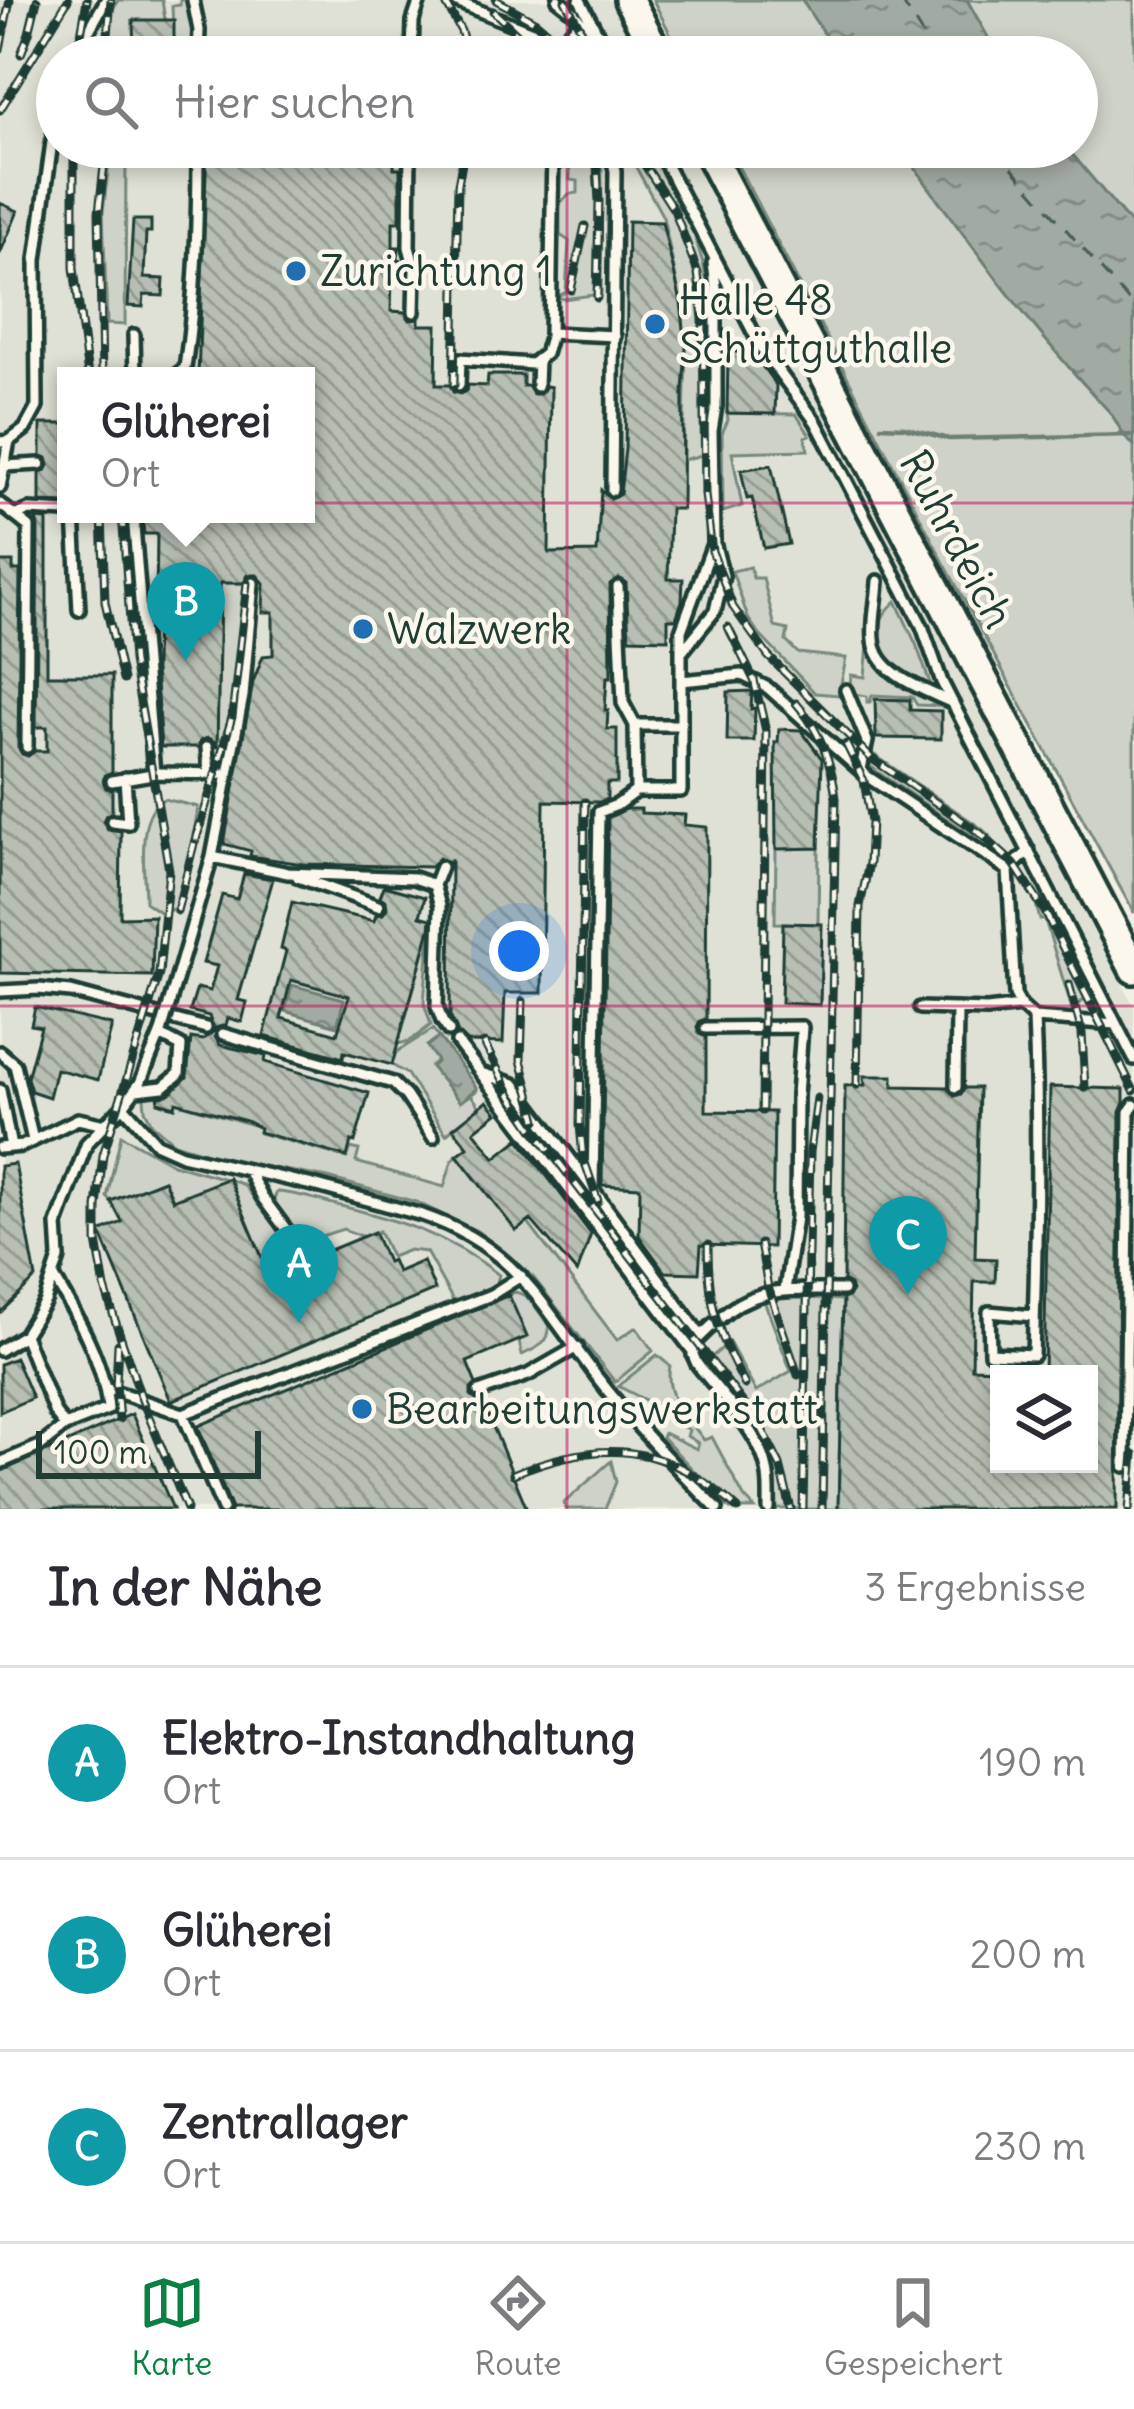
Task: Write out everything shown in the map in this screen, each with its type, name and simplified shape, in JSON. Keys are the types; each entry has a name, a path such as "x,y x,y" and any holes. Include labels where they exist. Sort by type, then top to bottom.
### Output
{"main road":[{"path":"629,0 647,36"},
{"name":"Ruhrdeich","path":"717,168 1134,969"}],"lane":[{"path":"86,36 106,0"},
{"path":"193,0 199,36"},
{"path":"413,36 421,0"},
{"path":"452,0 541,36"},
{"path":"558,0 594,36"},
{"path":"580,0 599,36"},
{"path":"566,36 581,21"},
{"path":"0,487 4,441 25,429 37,406 37,260 49,168"},
{"path":"185,367 193,316 197,168"},
{"path":"410,168 414,312"},
{"path":"459,386 460,359 532,364 544,354 550,333 553,168"},
{"path":"612,490 621,233 614,168"},
{"path":"668,168 768,359 816,422 922,626 953,703 1134,1059"},
{"path":"681,653 715,611 722,576 714,541 716,287 711,252"},
{"path":"550,333 615,336"},
{"path":"134,335 135,367"},
{"path":"537,386 538,359"},
{"path":"4,466 40,464"},
{"path":"0,504 29,527 27,747"},
{"path":"15,516 28,510 57,512"},
{"path":"71,523 79,610"},
{"path":"135,523 154,774"},
{"path":"593,1189 599,812 636,791 681,791 684,618 714,541"},
{"path":"878,581 873,643 886,666 953,703"},
{"path":"0,1350 24,1335 45,1300 58,1258 57,1224 87,1143 136,1090 170,1005 212,856 242,697 254,583"},
{"path":"618,587 623,704 635,725 636,791"},
{"path":"681,681 749,677 783,700 861,769 1008,870"},
{"path":"846,690 867,741 861,769"},
{"path":"635,725 681,725"},
{"path":"207,747 209,774"},
{"path":"112,781 154,774 226,774"},
{"path":"112,821 128,823 125,778"},
{"path":"1008,870 1029,851"},
{"path":"212,856 288,872 378,906"},
{"path":"441,867 434,885 440,906 437,1007 449,1030"},
{"path":"288,872 315,869 414,878 434,885"},
{"path":"1008,870 1015,995 1021,1006 1034,1018 1116,1024"},
{"path":"0,991 71,992 206,1028"},
{"path":"920,1008 1021,1006"},
{"path":"956,1087 957,1009"},
{"path":"1033,1365 1039,1111 1034,1018"},
{"path":"706,1028 802,1027 796,1217 785,1290"},
{"path":"136,1090 163,1087 179,1074 181,1046 160,1033"},
{"path":"224,1034 393,1083 433,1137"},
{"path":"457,1042 692,1350 697,1364 759,1448 768,1471 769,1509"},
{"path":"1,1054 15,1065 33,1140"},
{"path":"481,1073 514,1084 701,1336"},
{"path":"0,1090 5,1166"},
{"path":"1124,1466 1129,1112 1134,1105"},
{"path":"123,1106 157,1144 182,1155 439,1221 492,1252 521,1276 607,1388 717,1509"},
{"path":"4,1148 78,1119 105,1125"},
{"path":"248,1170 302,1251"},
{"path":"0,1463 40,1446 64,1426 108,1409 95,1357 53,1276"},
{"path":"105,1388 183,1414 491,1295 521,1276"},
{"path":"692,1350 701,1336 741,1303 785,1290 843,1290"},
{"path":"974,1311 1034,1316"},
{"path":"989,1312 990,1353 1033,1355"},
{"path":"24,1335 64,1426"},
{"path":"479,1392 528,1375 577,1347"},
{"path":"183,1414 223,1509"}],"shaded area":[{"path":"0,0 610,0 629,36 36,36 36,168 697,168 1134,1006 1134,1509 0,1509"},
{"path":"118,0 162,0 165,20 152,36 111,36 111,13"},
{"path":"180,0 187,0 194,36 173,36 172,6 180,5"},
{"path":"653,0 802,0 825,36 671,36"},
{"path":"967,0 1134,0 1134,228 1084,168 1098,168 1098,36 987,36"},
{"path":"108,168 126,168 125,325 107,324 103,211"},
{"path":"570,168 602,168 601,294 563,299 558,296 566,292 569,241 560,235 560,203 578,193 578,181 570,180"},
{"path":"636,168 659,168 694,234 709,292 708,403 701,404 702,455 683,460 686,347 663,217"},
{"path":"739,168 916,168 1051,347 1134,445 1134,913 943,561"},
{"path":"727,413 796,414 810,435 805,437 808,450 732,452 742,506 723,512 722,433"},
{"path":"750,567 753,578 763,578 775,627 788,630 786,641 798,653 846,658 839,695 815,693 759,634 748,618 732,571"},
{"path":"220,583 251,583 236,714 228,743 217,738"},
{"path":"896,601 916,644 930,683 927,686 908,678 880,650 880,622"},
{"path":"868,645 890,674 943,706 917,705 912,697 872,695 867,702 867,696 853,694 851,675 865,677"},
{"path":"873,754 981,828 992,838 991,844 879,773 866,763"},
{"path":"164,799 198,807 176,908 161,913 145,902 144,844 149,816"},
{"path":"819,848 818,924 775,923 776,849"},
{"path":"1043,900 1088,989 1087,998 1072,1009 1045,920 1040,920 1036,904"},
{"path":"430,930 424,1003 431,1025 398,1044"},
{"path":"433,1029 439,1037 427,1046 437,1061 431,1066 460,1102 478,1089 471,1095 480,1107 446,1134 407,1074 392,1065 395,1053"},
{"path":"160,1093 159,1102 174,1107 176,1102 347,1158 351,1148 359,1150 356,1162 444,1187 457,1155 516,1230 528,1223 617,1340 636,1327 653,1351 615,1382 533,1277 477,1231 416,1202 174,1143 152,1124 145,1110 144,1097"},
{"path":"121,1135 173,1164 226,1179 173,1200 164,1180 111,1201 107,1197"},
{"path":"230,1180 247,1189 285,1237 282,1249 262,1257"},
{"path":"277,1192 420,1230 461,1249 499,1275 496,1286 456,1306 426,1252 409,1250 391,1257 379,1231 364,1237 343,1229 309,1240 273,1201"},
{"path":"515,1292 530,1301 549,1326 545,1341 522,1355 509,1295"},
{"path":"787,1297 843,1300 838,1509 777,1509 764,1446 706,1362 729,1342 756,1392 791,1371 764,1301"},
{"path":"657,1355 670,1366 670,1387 678,1405 704,1440 712,1437 755,1509 730,1509 662,1437 664,1433 697,1449 698,1443 687,1436 689,1430 676,1423 678,1417 618,1386"},
{"path":"611,1461 616,1482 605,1509 566,1509 564,1503"}],"water":[{"path":"802,0 967,0 987,36 825,36"},
{"path":"916,168 1084,168 1134,228 1134,445 1111,413 999,281"},
{"path":"292,985 344,999 337,1026 285,1011"},
{"path":"439,1037 477,1088 460,1102 431,1067 437,1061 427,1046"}],"building":[{"path":"133,20 174,20 174,36 133,36"},
{"path":"206,168 400,168 400,222 393,222 393,247 399,247 398,260 403,261 406,280 392,281 391,311 419,319 419,325 437,325 436,385 450,385 460,394 468,385 487,386 488,375 523,375 523,386 533,394 551,387 549,553 597,552 601,490 611,499 620,494 625,449 628,221 662,222 686,347 682,509 670,509 668,579 683,579 682,601 676,619 668,619 668,639 629,638 626,583 619,578 610,584 611,677 607,677 605,710 607,729 617,729 617,783 607,783 607,799 600,802 544,801 542,993 505,993 503,1043 468,1042 450,1016 451,859 449,863 439,858 431,867 303,864 250,856 251,851 224,844 253,682 263,656 273,655 273,612 263,612 264,583 257,575 248,575 244,583 220,583 217,748 208,738 198,747 161,747 155,670 157,534 144,534 143,523 315,523 315,367 198,367"},
{"path":"0,203 18,211 0,254"},
{"path":"133,220 151,220 144,278 164,279 163,296 144,295 143,307 128,306"},
{"path":"728,352 752,352 776,385 775,414 727,413"},
{"path":"41,424 57,424 57,503 40,502 40,473 49,465 41,455"},
{"path":"771,465 789,544 764,548 741,470"},
{"path":"36,519 47,520 47,675 112,675 112,772 103,781 112,790 112,812 103,821 108,829 121,831 120,917 154,916 152,976 0,973 0,562 13,562 13,570 20,570 18,747 28,756 47,751 47,727 36,727"},
{"path":"752,691 754,741 727,741 728,692"},
{"path":"875,699 910,700 910,710 941,711 941,739 876,738"},
{"path":"779,729 801,730 822,759 819,848 776,849 775,742"},
{"path":"626,809 685,815 684,825 707,827 706,1019 697,1027 706,1037 706,1111 774,1112 772,1247 701,1245 699,1273 665,1272 639,1236 640,1187 602,1185 608,818"},
{"path":"244,874 273,879 238,1000 247,1002 242,1022 228,1018 226,1025 216,1028 215,1037 220,1045 266,1056 265,1062 369,1093 347,1157 259,1132 260,1128 246,1121 176,1102 175,1107 158,1102 157,1097 169,1094 187,1077 191,1038 203,1040 214,1031 209,1016 190,1011 197,988 210,991 217,966 203,963 222,895 237,899"},
{"path":"384,886 425,897 420,916 431,919 392,1065 344,1052 343,1058 264,1036 286,951 281,949 292,902 374,921 387,908 380,897","holes":["291,980 349,996 337,1034 281,1018"]},
{"path":"783,923 822,924 820,1005 781,1003"},
{"path":"35,1007 112,1025 98,1080 56,1069 49,1097 31,1091 27,1078 41,1027 31,1025"},
{"path":"864,1076 893,1076 893,1086 947,1087 955,1096 965,1088 979,1088 975,1258 996,1259 995,1282 974,1282 972,1368 990,1369 990,1473 1098,1473 1098,1365 1044,1365 1050,1087 1124,1089 1120,1112 1117,1509 838,1509 843,1299 852,1291 843,1281 845,1086 865,1085"},
{"path":"487,1101 497,1113 474,1131 495,1158 519,1139 591,1234 577,1273 531,1220 516,1231 457,1155 468,1147 453,1128"},
{"path":"15,1164 36,1278 0,1313 0,1166"},
{"path":"229,1178 262,1257 282,1249 289,1267 374,1232 387,1262 392,1260 397,1272 423,1261 435,1290 171,1401 100,1232 122,1222 111,1201 164,1180 173,1200"},
{"name":"Bearbeitungswerkstatt","path":"509,1295 527,1337 467,1362 476,1384 471,1396 482,1400 527,1509 232,1509 198,1426"},
{"path":"15,1358 32,1398 0,1412 0,1364"},
{"path":"132,1414 173,1509 0,1509 0,1472"}],"waterway":[{"path":"881,426 949,439 1134,435"}],"ferry route":[{"path":"901,0 923,36"},
{"path":"1012,168 1134,307"}],"railway":[{"path":"0,49 10,0"},
{"path":"21,54 37,0"},
{"path":"46,36 68,0"},
{"path":"81,36 87,0"},
{"path":"108,36 111,0"},
{"path":"444,0 462,36"},
{"path":"496,0 552,36"},
{"path":"565,0 585,36"},
{"path":"493,11 519,36"},
{"path":"0,110 36,52"},
{"path":"74,168 74,268 87,367"},
{"path":"102,367 99,212 104,168"},
{"path":"454,385 461,168"},
{"path":"597,168 597,298"},
{"path":"647,168 674,210 698,273 705,495 712,551 733,607 768,656 871,758 980,833 1014,864 1044,910 1134,1091"},
{"path":"571,290 585,226"},
{"path":"102,523 105,602 123,680"},
{"path":"123,523 133,661 169,870 159,974 103,1155 97,1241 115,1320 187,1509"},
{"path":"196,840 232,717 247,583"},
{"path":"728,627 754,680 766,731 762,1111"},
{"path":"796,703 824,748 836,798 822,1509"},
{"path":"846,744 864,781 871,822 860,906 857,1085"},
{"path":"585,802 580,1125 583,1157 598,1201"},
{"path":"177,911 199,824"},
{"path":"1069,984 1082,1033 1085,1088"},
{"path":"523,1001 521,1060 537,1120"},
{"path":"484,1043 534,1130 760,1425 780,1465 791,1509"},
{"path":"803,1509 810,1152 817,1098"},
{"path":"760,1244 768,1287 798,1375"},
{"path":"708,1245 716,1318 745,1385"},
{"path":"118,1344 119,1419"},
{"path":"513,1474 575,1455 632,1453 685,1470 738,1509"},
{"path":"1129,1509 1134,1454"}],"place":[{"name":"Zurichtung 1","path":"296,271"},
{"name":"Halle 48 Schüttguthalle","path":"655,324"},
{"name":"Walzwerk","path":"363,629"},
{"name":"Glüherei","path":"186,661"},
{"name":"Zentrallager","path":"908,1295"},
{"name":"Elektro-Instandhaltung","path":"299,1323"},
{"name":"Bearbeitungswerkstatt","path":"362,1409"}]}
